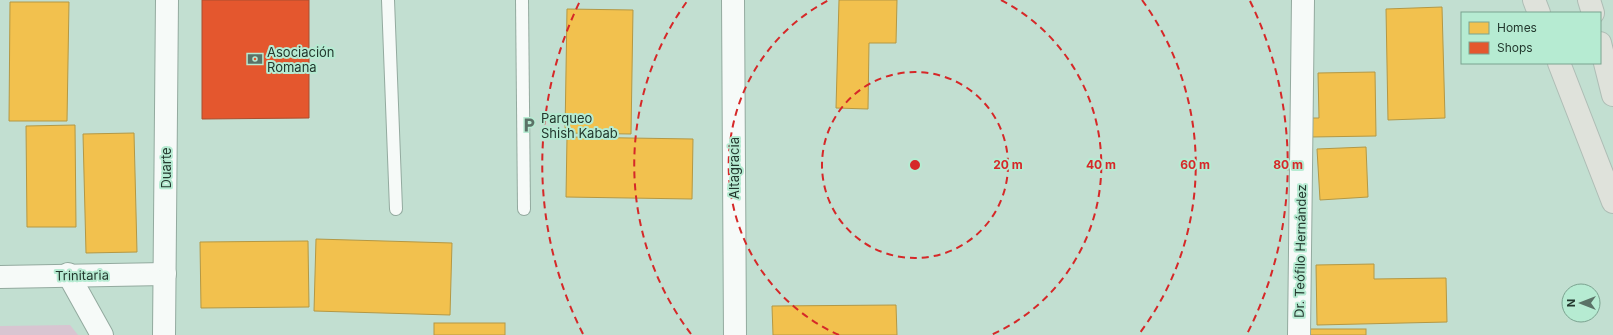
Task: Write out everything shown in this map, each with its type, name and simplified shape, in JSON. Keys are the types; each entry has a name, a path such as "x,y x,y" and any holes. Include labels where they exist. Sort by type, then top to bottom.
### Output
{"main road":[{"path":"1534,0 1540,12"},
{"path":"1589,0 1593,12"},
{"path":"1601,47 1613,95"},
{"path":"1559,64 1613,202"}],"street":[{"name":"Duarte","path":"164,335 167,0"},
{"name":"Altagracia","path":"733,0 735,335"},
{"name":"Dr. Teófilo Hernández","path":"1299,335 1302,0"},
{"path":"68,274 102,335"},
{"name":"Trinitaria","path":"0,276 165,274"}],"lane":[{"path":"388,0 396,209"},
{"path":"522,0 524,209"}],"shaded area":[{"path":"70,325 78,335 0,335 0,326"}],"building: Homes":[{"path":"839,0 897,0 896,43 869,43 868,109 836,108"},
{"path":"10,2 69,2 67,121 9,121"},
{"path":"1442,7 1445,118 1388,120 1386,9"},
{"path":"567,9 633,10 631,134 565,133"},
{"path":"1375,72 1376,136 1311,137 1311,118 1319,118 1318,73"},
{"path":"75,125 76,227 27,227 26,126"},
{"path":"134,133 137,252 86,253 83,134"},
{"path":"567,137 693,139 692,199 566,197"},
{"path":"1366,147 1368,197 1320,200 1317,149"},
{"path":"316,239 452,243 450,315 314,311"},
{"path":"308,241 309,307 201,308 200,242"},
{"path":"1374,264 1374,279 1446,278 1447,322 1317,325 1316,265"},
{"path":"896,305 897,335 773,335 772,306"},
{"path":"434,323 505,323 505,335 434,335"},
{"path":"1310,329 1366,329 1366,335 1310,335"}],"building: Shops":[{"name":"Asociación Romana","path":"202,0 309,0 309,118 202,119"}],"place":[{"name":"Asociación Romana","path":"255,59"},
{"name":"Parqueo Shish Kabab","path":"529,125"}]}
